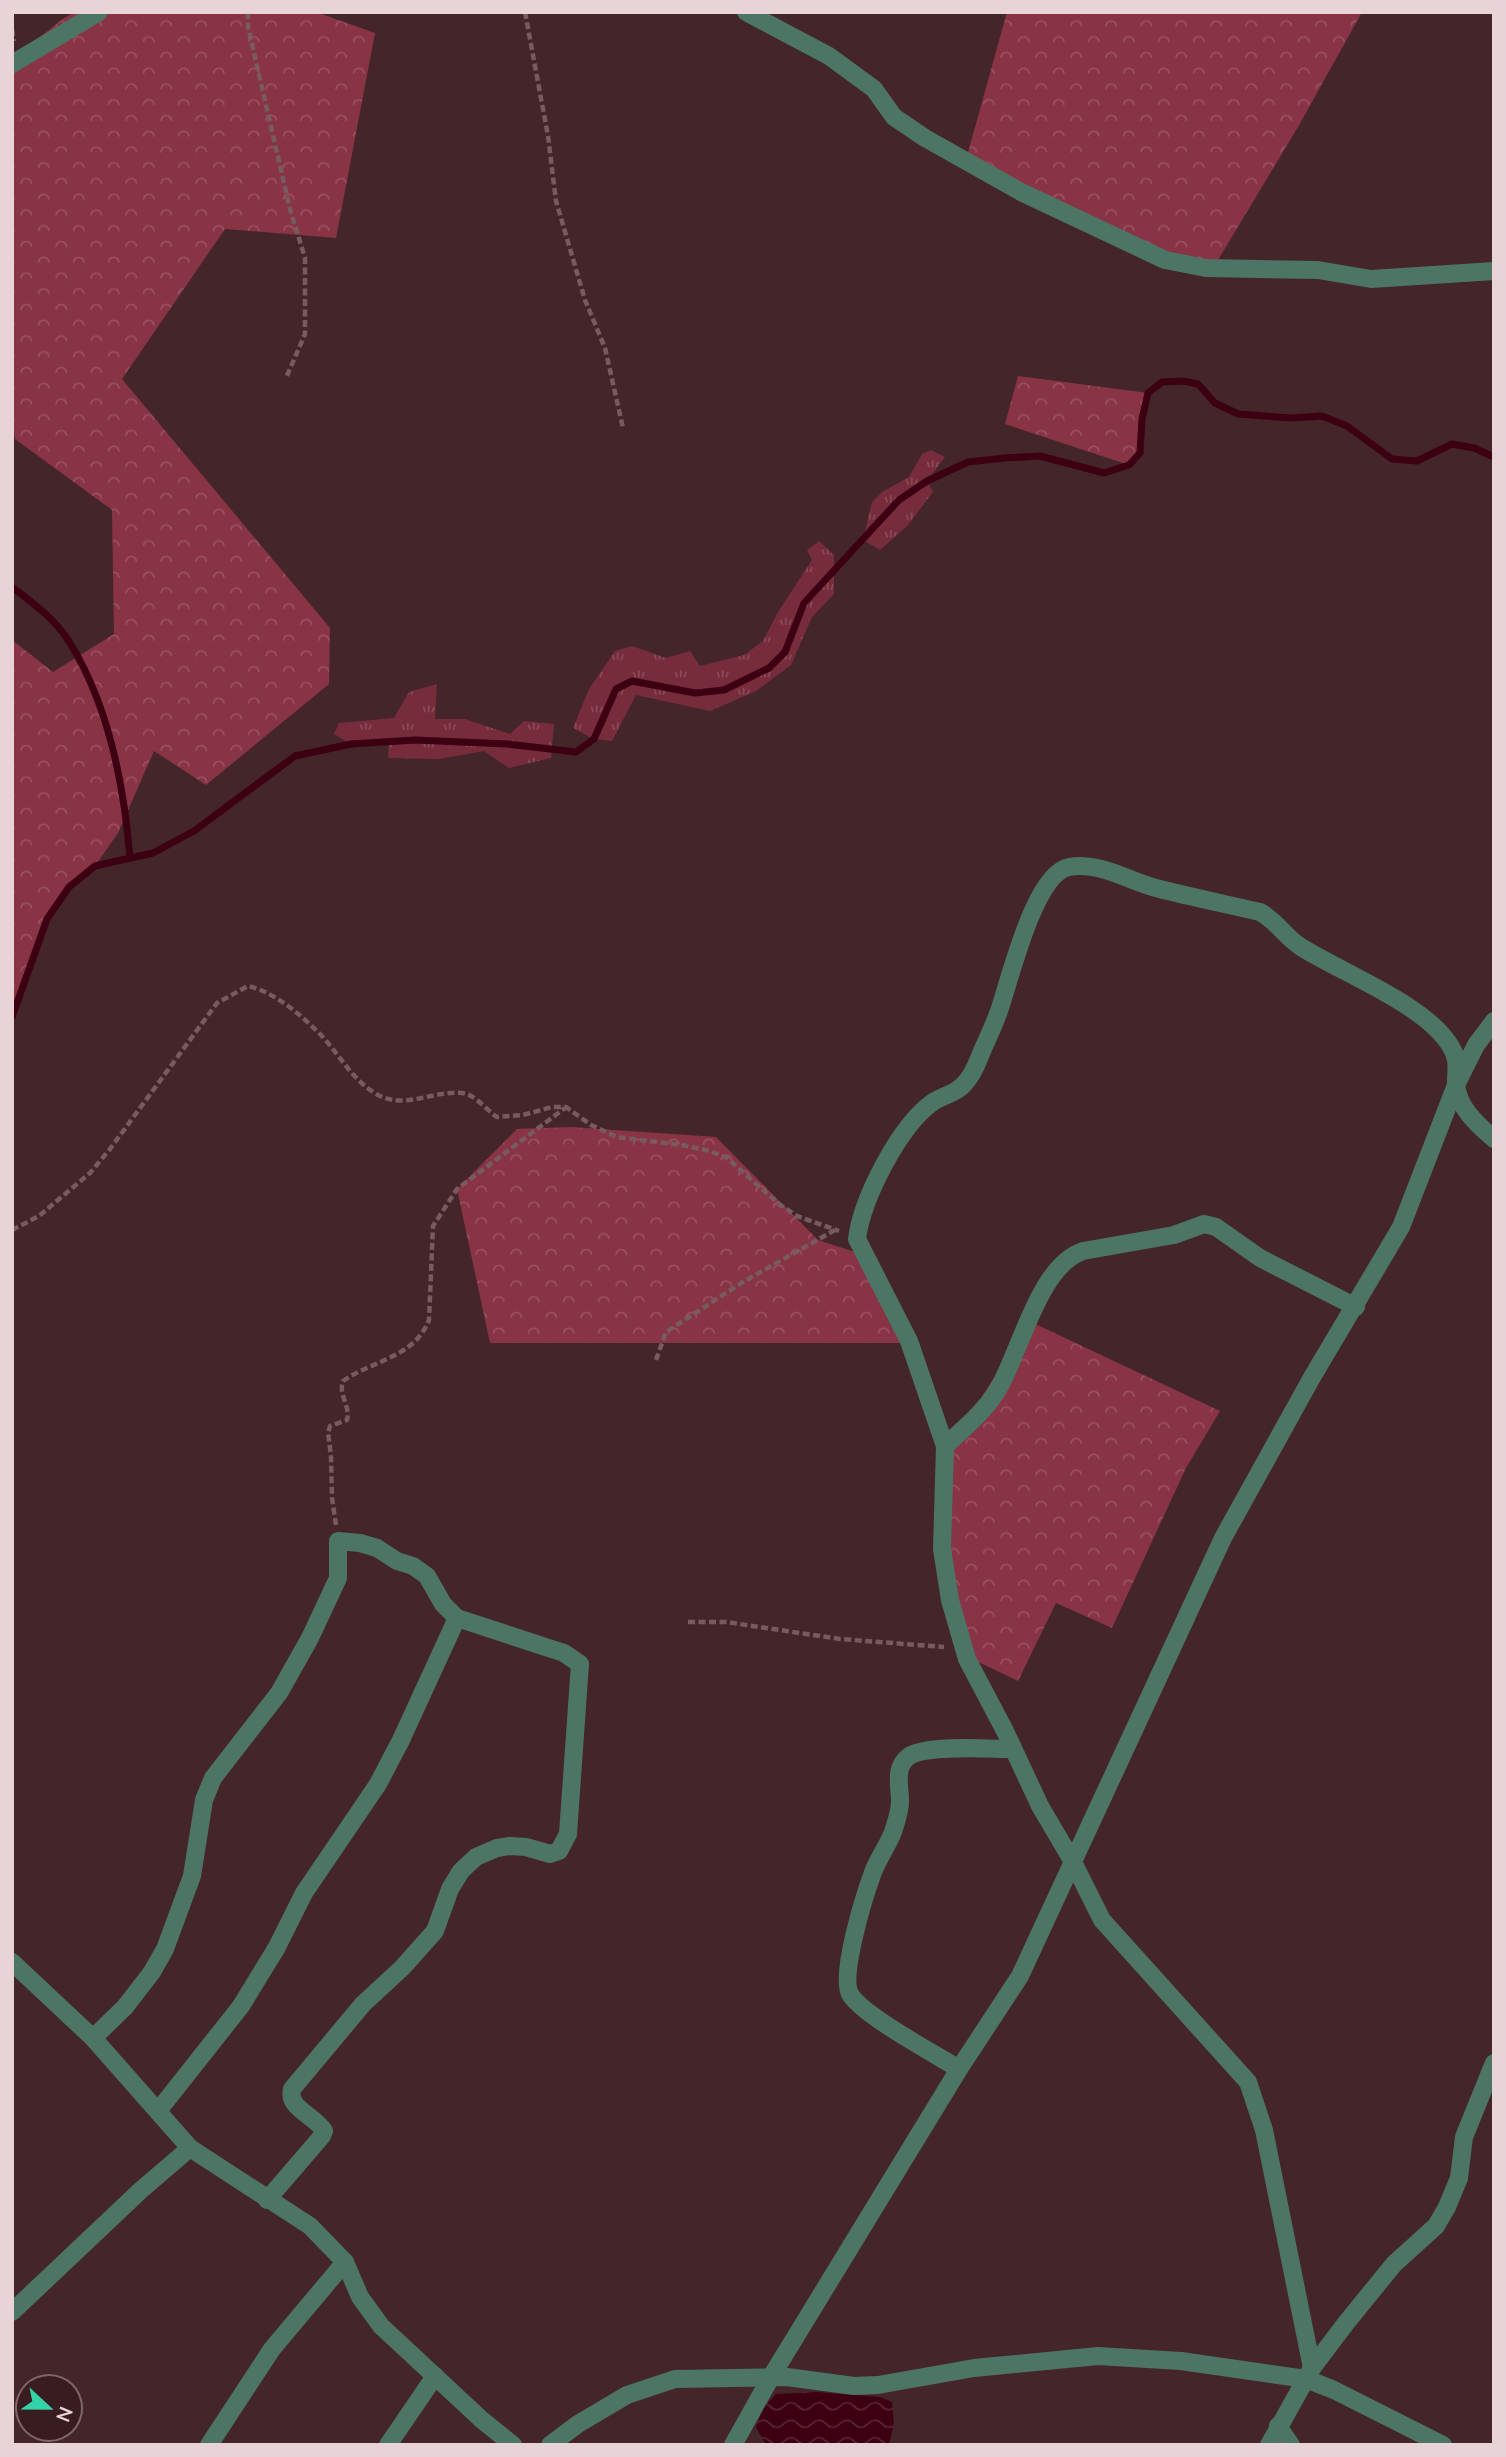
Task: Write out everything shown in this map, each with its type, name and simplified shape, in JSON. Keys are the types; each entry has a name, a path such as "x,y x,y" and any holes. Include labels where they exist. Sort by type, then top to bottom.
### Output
{"street":[{"path":"12,64 99,12"},
{"path":"746,12 844,67 874,89 894,117 935,144 1021,192 1165,260 1206,268 1318,270 1371,279 1494,271"},
{"path":"1309,2374 1264,2130 1248,2082 1102,1920 1073,1862 1040,1806 963,1648 950,1600 942,1549 945,1446 909,1341 857,1239 859,1226 883,1166 910,1126 932,1102 957,1090 975,1068 998,1015 1026,924 1047,886 1058,873 1069,867 1114,872 1153,887 1260,912 1270,918 1296,944 1381,991 1440,1032 1457,1059 1456,1084 1463,1106 1477,1124 1494,1139"},
{"path":"733,2445 771,2377 959,2070 1020,1976 1223,1538 1311,1379 1401,1227 1456,1084 1476,1045 1494,1021"},
{"path":"945,1446 970,1423 997,1391 1028,1319 1061,1264 1070,1255 1174,1235 1204,1224 1216,1227 1260,1258 1356,1307"},
{"path":"93,2038 125,2007 152,1972 165,1949 192,1875 204,1800 225,1761 279,1693 310,1639 338,1578 338,1541 377,1548 397,1561 413,1566 427,1576 443,1604 457,1618 564,1653 580,1664 569,1834 559,1851 550,1854 526,1847 497,1848 476,1857 461,1871 450,1889 435,1931 402,1968 363,2004 292,2089 290,2096 295,2105 319,2123 324,2131 267,2200"},
{"path":"158,2111 241,2006 277,1947 304,1893 379,1784 457,1618"},
{"path":"959,2070 863,2009 850,1993 846,1980 850,1954 872,1872 882,1857 899,1815 901,1800 897,1785 900,1768 906,1758 918,1751 937,1749 1013,1749"},
{"path":"12,1962 93,2038 190,2148 310,2226 345,2262 360,2297 381,2326 482,2420 513,2445"},
{"path":"1269,2445 1309,2374 1346,2323 1394,2264 1436,2226 1455,2191 1464,2137 1494,2063"},
{"path":"12,2312 141,2190 190,2148"},
{"path":"209,2445 272,2349 345,2262"},
{"path":"550,2445 578,2424 627,2395 675,2379 771,2377 855,2386 878,2385 974,2368 1098,2356 1309,2374 1334,2390 1443,2445"},
{"path":"388,2445 435,2376"},
{"path":"1278,2426 1291,2445"}],"path":[{"path":"248,12 248,27 268,116 290,209 305,258 305,334 286,378"},
{"path":"525,12 548,136 556,201 585,300 605,348 623,428"},
{"path":"12,1230 39,1216 90,1173 217,1003 248,986 263,989 319,1033 358,1079 388,1100 403,1101 464,1093 497,1117 566,1107 591,1125 617,1137 682,1145 727,1158 779,1204 797,1216 857,1239"},
{"path":"338,1541 328,1433 330,1426 347,1420 349,1416 341,1384 345,1379 406,1351 424,1332 429,1320 433,1226 457,1189 566,1107"},
{"path":"656,1360 666,1332 743,1282 836,1230"},
{"path":"688,1622 726,1622 840,1639 963,1648"}],"green space":[{"path":"75,12 316,12 375,33 336,238 225,229 122,379 330,628 329,684 206,785 154,751 118,833 95,866 69,887 47,919 12,1016 12,640 53,672 114,634 112,510 15,439 12,419 12,59"},
{"path":"1007,12 1362,12 1298,127 1218,260 1184,263 1022,186 967,156"},
{"path":"1018,376 1148,393 1142,419 1140,453 1129,465 1005,424"},
{"path":"931,450 945,457 927,481 933,492 908,525 880,550 863,540 872,502 882,492 909,477 922,454"},
{"path":"819,541 834,555 834,594 812,617 791,665 756,691 710,711 636,695 612,741 594,739 573,728 589,689 615,651 632,646 666,658 690,651 700,666 744,655 763,641 778,612 812,560 807,550"},
{"path":"437,684 435,719 465,719 510,734 524,721 554,724 551,758 509,768 484,751 439,759 388,758 389,741 351,744 334,734 339,723 394,718 409,692"},
{"path":"571,1127 716,1137 818,1240 855,1252 905,1343 490,1343 457,1189 517,1129"},
{"path":"1029,1321 1220,1411 1186,1468 1112,1628 1056,1603 1018,1681 968,1657 944,1553 944,1458"}],"water":[{"path":"817,2392 880,2397 892,2402 894,2423 889,2445 766,2445 756,2427 763,2408 776,2394"}],"waterway":[{"path":"12,1017 47,919 69,887 95,866 153,853 194,831 295,756 351,744 415,740 507,744 576,752 594,739 616,689 632,681 695,693 724,690 769,668 785,652 804,603 899,500 927,481 968,462 1040,456 1104,473 1129,465 1140,453 1142,419 1148,393 1162,382 1183,381 1198,384 1215,403 1238,414 1291,418 1322,416 1347,426 1392,459 1417,461 1452,444 1474,448 1494,457"},
{"path":"12,587 44,612 58,627 84,667 105,719 119,774 130,858"}]}
